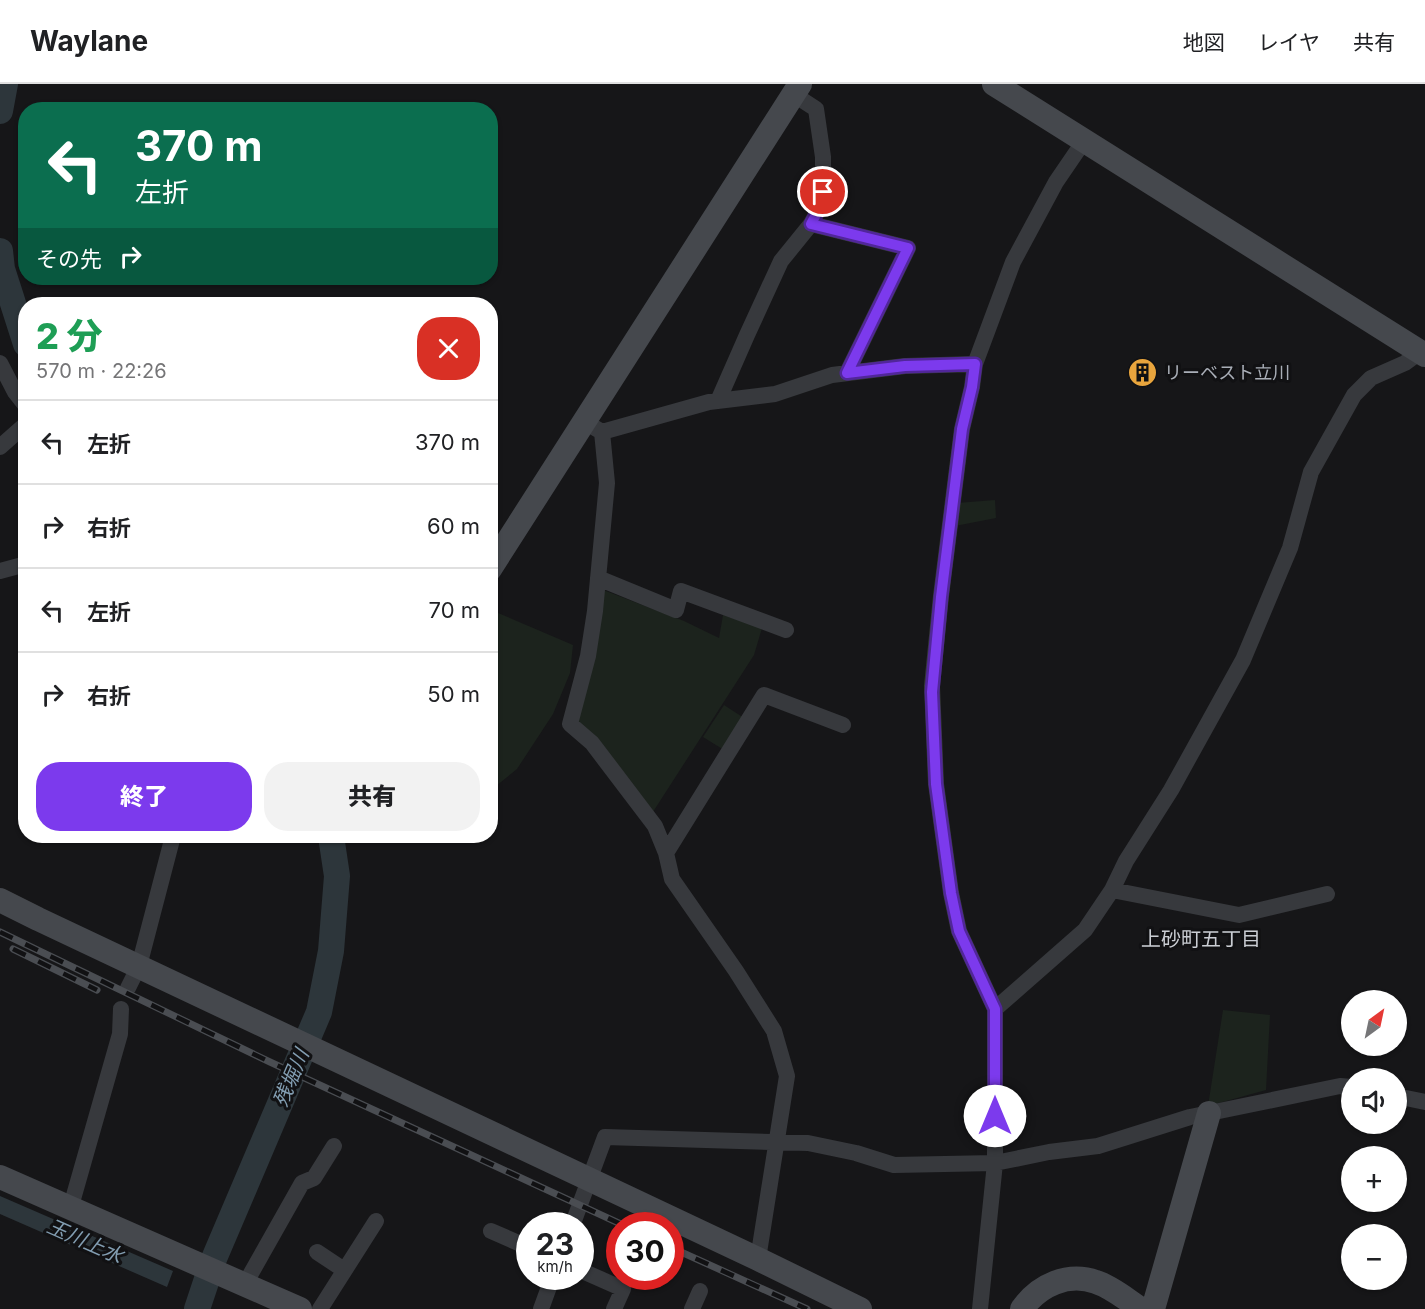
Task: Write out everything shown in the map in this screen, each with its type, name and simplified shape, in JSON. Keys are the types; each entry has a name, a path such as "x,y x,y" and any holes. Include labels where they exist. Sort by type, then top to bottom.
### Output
{"street":[{"path":"994,84 1422,354 1371,378 1354,395 1311,472 1290,548 1243,660 1171,790 1126,861 1112,890 1085,930 995,1009"},
{"path":"498,558 593,427 796,89 816,109 818,118 823,157 823,192 819,209 811,224 782,261 718,401"},
{"path":"980,1309 995,1162 995,1009 959,931 951,893 936,784 932,692 941,597 962,429 975,364 1013,262 1056,182 1084,141"},
{"path":"811,224 908,248 847,373"},
{"path":"0,363 18,396"},
{"path":"593,427 718,401 775,394 832,375 905,366 975,364"},
{"path":"593,427 607,483 596,611 588,656 570,724 592,744 656,826 672,879 736,971 774,1031 787,1076 759,1259"},
{"path":"0,447 18,431"},
{"path":"0,572 18,566"},
{"path":"598,578 676,610 681,591 786,630"},
{"path":"666,853 764,695 843,725"},
{"path":"128,988 139,966 171,843"},
{"path":"1112,890 1239,915 1327,894"},
{"path":"0,900 860,1309"},
{"path":"71,1206 120,1034 121,1009"},
{"path":"577,1212 605,1137 817,1144 894,1165 995,1162 1098,1146 1209,1113 1341,1086"},
{"path":"1407,1098 1425,1102"},
{"path":"1153,1309 1209,1113"},
{"path":"237,1281 302,1183 314,1178 334,1146"},
{"path":"0,1177 71,1206 300,1309"},
{"path":"320,1309 376,1221"},
{"path":"491,1231 516,1242"},
{"path":"316,1252 344,1270"},
{"path":"594,1276 623,1289 614,1309"},
{"path":"1022,1309 1033,1296 1044,1288 1058,1281 1078,1278 1102,1284 1141,1309"},
{"path":"541,1309 548,1290"},
{"path":"692,1309 700,1291"}],"shaded area":[{"path":"995,500 996,518 955,526 957,503"},
{"path":"598,588 684,621 719,638 723,615 762,628 754,655 651,815 574,725"},
{"path":"498,613 573,645 570,673 553,714 517,769 498,784"},
{"path":"724,705 744,718 724,750 703,737"},
{"path":"1223,1010 1270,1015 1266,1090 1208,1106"}],"water":[{"name":"玉川上水","path":"0,1196 173,1271 167,1287 0,1214"}],"waterway":[{"name":"残堀川","path":"0,111 5,84"},
{"name":"残堀川","path":"0,251 2,269 18,319"},
{"name":"残堀川","path":"197,1309 213,1261 319,1012 331,951 337,876 332,843"}],"railway":[{"path":"0,932 270,1062 606,1217"},
{"path":"13,949 97,990"},
{"path":"684,1253 807,1309"}],"place":[{"name":"リーベスト立川","path":"1143,372"}],"district":[{"name":"上砂町五丁目","path":"1201,939"}],"route":[{"path":"823,192 819,209 811,224 908,248 847,373 905,366 975,364 962,429 941,597 932,692 936,784 951,893 959,931 995,1009 995,1116"}]}
